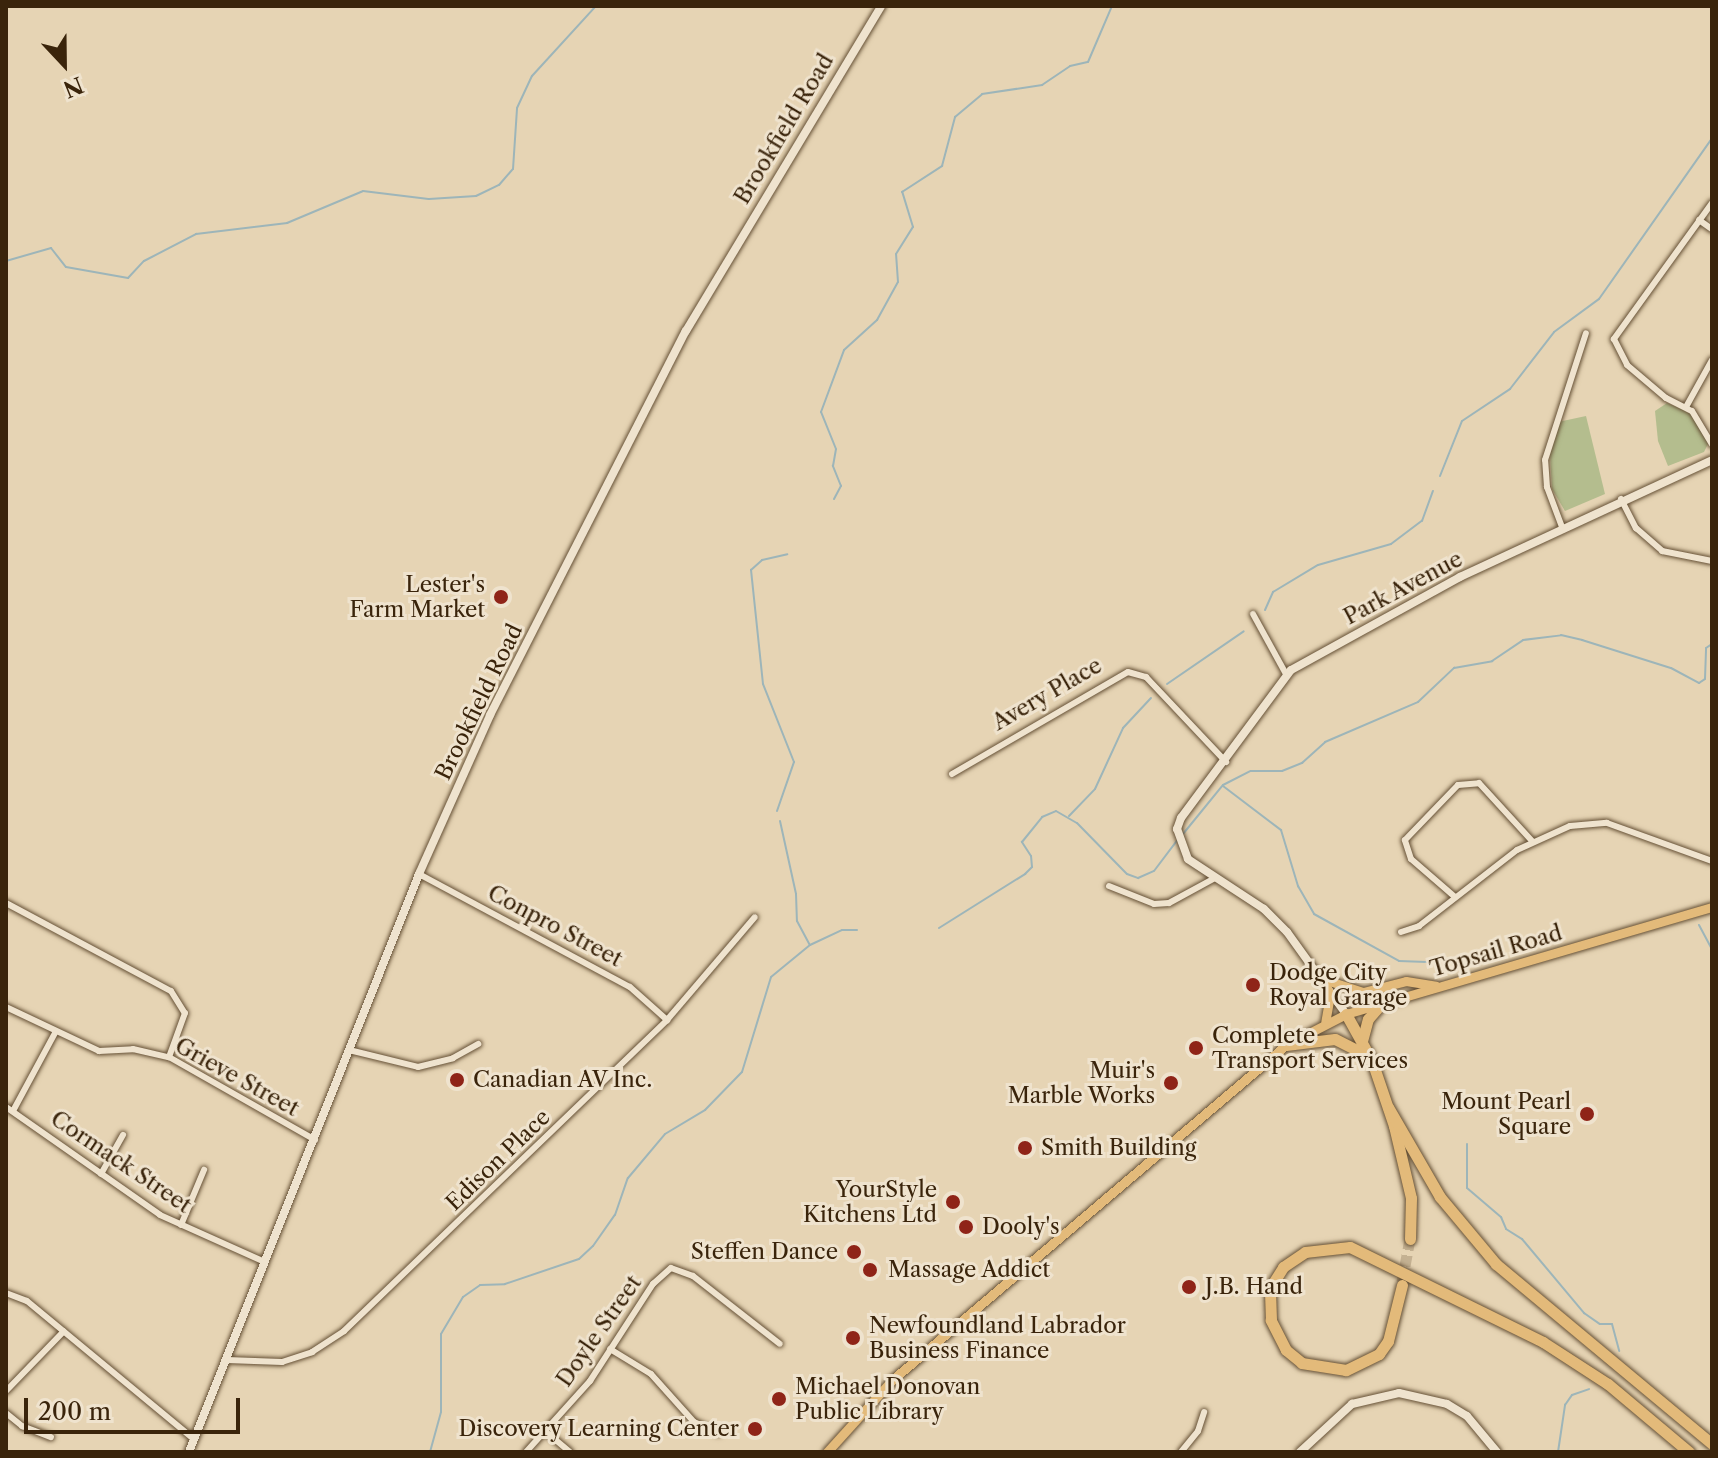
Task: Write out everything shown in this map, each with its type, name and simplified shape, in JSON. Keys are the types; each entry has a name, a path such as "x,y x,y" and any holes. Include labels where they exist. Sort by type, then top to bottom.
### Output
{"highway":[{"path":"1362,1042 1368,1019 1381,1004"},
{"path":"1346,1014 1372,1061 1388,1107 1411,1198 1410,1239"},
{"path":"1286,1045 1335,1039 1349,1043 1372,1061"},
{"path":"1388,1107 1440,1197 1477,1245 1712,1444"},
{"path":"1402,1285 1388,1341 1364,1364 1331,1370 1291,1355 1271,1320 1268,1296 1276,1277 1305,1252 1350,1247 1512,1326 1608,1384 1689,1452"}],"main road":[{"name":"Brookfield Road","path":"189,1452 419,874 490,715 686,331 881,6"},
{"name":"Park Avenue","path":"1213,879 1181,850 1177,829 1286,674 1562,527 1712,460"},
{"path":"1213,879 1264,909 1323,979 1346,1014"},
{"name":"Topsail Road","path":"827,1452 892,1380 1286,1045 1325,1022 1346,1014 1712,907"},
{"path":"1323,979 1363,992 1406,981 1440,987"},
{"path":"1323,979 1330,995 1325,1022"},
{"path":"1300,1452 1352,1404 1399,1393 1421,1396 1467,1416 1497,1452"}],"street":[{"path":"1712,203 1614,339 1627,365 1666,398 1686,407 1700,419 1712,444"},
{"path":"1699,220 1712,229"},
{"path":"1562,527 1547,487 1545,460 1586,333"},
{"path":"1686,407 1712,360"},
{"path":"1621,499 1636,528 1662,551 1712,561"},
{"path":"1253,614 1286,674"},
{"name":"Avery Place","path":"952,774 1128,672 1146,677 1226,762"},
{"path":"1455,897 1411,859 1405,840 1458,785 1479,783 1532,841"},
{"path":"1401,932 1419,926 1532,841 1570,826 1607,823 1712,861"},
{"name":"Conpro Street","path":"419,874 630,987 667,1020"},
{"path":"1109,886 1154,904 1169,903 1213,879"},
{"path":"6,903 171,991 185,1013 169,1057"},
{"name":"Edison Place","path":"227,1360 282,1362 336,1338 667,1020 755,917"},
{"name":"Grieve Street","path":"6,1007 55,1033 99,1051 133,1049 169,1057 315,1140"},
{"path":"10,1109 55,1033"},
{"path":"349,1050 418,1067 453,1058 478,1044"},
{"name":"Cormack Street","path":"10,1109 101,1174 181,1225 263,1261"},
{"path":"101,1174 123,1135"},
{"path":"181,1225 204,1170"},
{"name":"Doyle Street","path":"526,1452 610,1349 653,1284 671,1268 693,1276 780,1344"},
{"path":"6,1293 27,1301 194,1439"},
{"path":"6,1391 64,1331"},
{"path":"610,1349 651,1374 694,1422 719,1433"},
{"path":"1185,1451 1204,1412"},
{"path":"6,1413 22,1426 51,1437"},
{"path":"545,1431 570,1452"}],"green space":[{"path":"1667,403 1693,414 1708,444 1704,452 1668,466 1658,441 1655,411"},
{"path":"1586,416 1605,494 1565,511 1552,489 1550,455 1558,422"}],"waterway":[{"path":"6,261 51,248 66,267 128,278 144,261 196,234 287,223 363,191 429,199 476,196 499,185 513,169 517,108 532,76 596,6"},
{"path":"834,499 841,486 833,466 836,449 821,412 844,350 877,320 898,282 896,254 913,227 902,192 942,166 955,117 982,94 1042,85 1070,66 1088,62 1112,6"},
{"path":"1440,476 1462,421 1510,389 1554,332 1599,299 1712,138"},
{"path":"1265,610 1273,592 1318,565 1391,544 1422,521 1433,491"},
{"path":"777,811 794,762 763,684 751,570 762,560 787,554"},
{"path":"1167,684 1244,631"},
{"path":"1183,834 1223,785 1251,771 1282,771 1302,763 1325,742 1418,702 1454,668 1492,661 1523,640 1561,635 1582,640 1671,668 1699,683 1705,679 1706,648 1712,644"},
{"path":"1069,816 1095,789 1123,728 1151,698"},
{"path":"1223,786 1281,830 1298,886 1314,914 1399,961 1434,962"},
{"path":"939,928 1025,874 1032,867 1031,856 1022,842 1042,817 1056,811 1077,823 1127,874 1138,878 1154,871 1178,839"},
{"path":"780,821 796,894 797,921 810,945"},
{"path":"1699,925 1712,949"},
{"path":"430,1452 441,1412 441,1334 463,1297 480,1285 505,1284 579,1259 593,1246 615,1215 628,1178 665,1134 705,1110 742,1072 771,977 810,945 842,930 857,930"},
{"path":"1467,1144 1467,1188 1501,1217 1506,1229 1522,1239 1584,1313 1600,1324 1612,1324 1619,1351"},
{"path":"1558,1452 1565,1405 1572,1395 1589,1389"}],"tunnel":[{"path":"1402,1282 1410,1239"}],"place":[{"name":"Lester's Farm Market","path":"501,597"},
{"name":"Dodge City Royal Garage","path":"1253,985"},
{"name":"Complete Transport Services","path":"1196,1048"},
{"name":"Canadian AV Inc.","path":"457,1080"},
{"name":"Muir's Marble Works","path":"1171,1083"},
{"name":"Mount Pearl Square","path":"1587,1114"},
{"name":"Smith Building","path":"1025,1148"},
{"name":"YourStyle Kitchens Ltd","path":"953,1202"},
{"name":"Dooly's","path":"966,1227"},
{"name":"Steffen Dance","path":"854,1252"},
{"name":"Massage Addict","path":"870,1270"},
{"name":"J.B. Hand","path":"1189,1287"},
{"name":"Newfoundland Labrador Business Finance","path":"853,1338"},
{"name":"Michael Donovan Public Library","path":"779,1399"},
{"name":"Discovery Learning Center","path":"755,1429"}]}
